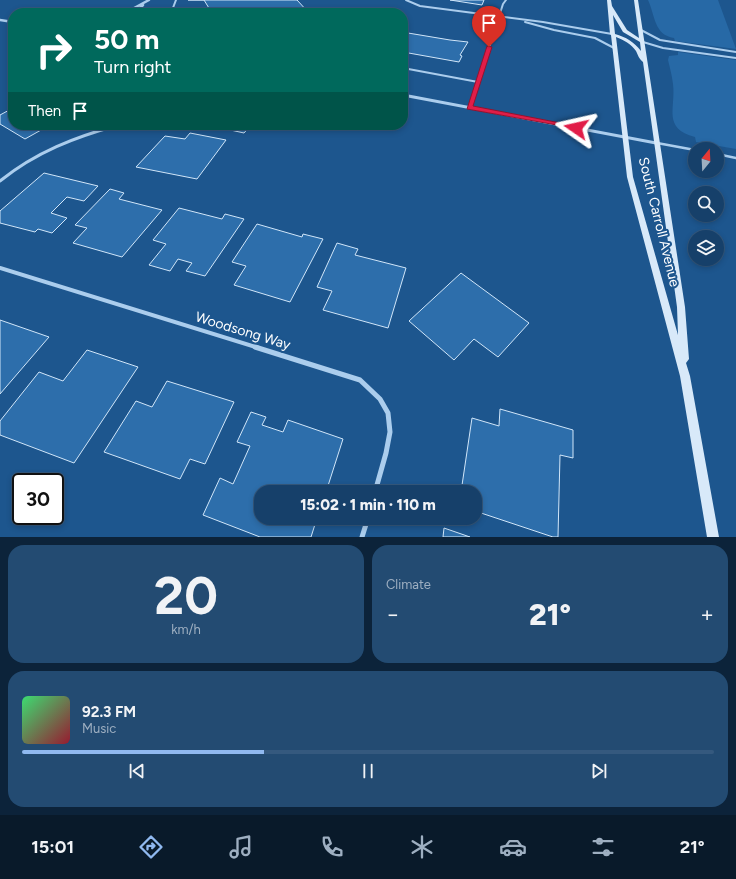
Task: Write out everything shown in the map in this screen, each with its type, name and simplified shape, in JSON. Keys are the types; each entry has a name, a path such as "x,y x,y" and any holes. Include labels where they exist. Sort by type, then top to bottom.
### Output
{"main road":[{"name":"South Carroll Avenue","path":"636,0 681,307 685,376"},
{"name":"South Carroll Avenue","path":"609,3 630,177 685,376 713,537"},
{"path":"609,3 625,31 643,42"},
{"path":"612,34 632,42 638,49 648,78"}],"street":[{"path":"135,8 149,0"},
{"path":"140,8 146,2"},
{"path":"408,96 656,143"},
{"path":"0,181 29,160 44,152 71,140 103,130"},
{"name":"Woodsong Way","path":"0,268 360,380 376,394 388,413 390,431 377,485"},
{"path":"362,537 366,525"}],"lane":[{"path":"406,0 420,6 521,21 543,22 612,34"},
{"path":"470,108 506,0"},
{"path":"521,21 558,31 597,38 614,48"},
{"path":"641,30 660,40 736,52"},
{"path":"643,42 663,48 736,58"},
{"path":"408,69 478,82"},
{"path":"656,143 688,149"},
{"path":"724,155 736,158"}],"shaded area":[{"path":"648,0 718,0 736,49 675,41 674,38 662,33 659,29"},
{"path":"678,52 736,60 736,149 724,147 724,142 696,142 695,137 685,133 674,123 673,84 668,60 669,56 678,55"}],"building":[{"path":"204,0 297,0 304,8 209,8"},
{"path":"450,0 484,0 482,5"},
{"path":"408,33 468,42 460,55 462,56 459,62 408,53"},
{"path":"8,111 8,129 0,124 0,115"},
{"path":"10,130 41,130 25,139"},
{"path":"230,130 247,130 244,133"},
{"path":"190,133 226,140 197,179 136,167 165,136 185,139"},
{"path":"44,173 98,186 84,201 67,197 51,213 67,218 52,233 38,229 35,232 0,223 0,211"},
{"path":"110,189 124,193 119,199 162,210 122,257 73,243 87,228 75,225"},
{"path":"179,208 222,219 225,214 244,219 205,276 186,271 192,263 178,259 170,271 149,265 166,244 153,240"},
{"path":"257,224 302,237 303,234 323,239 290,302 234,285 246,266 232,262"},
{"path":"337,243 358,249 355,255 406,268 388,328 323,310 332,291 317,287"},
{"path":"461,273 529,323 498,357 474,339 454,360 409,321"},
{"path":"0,320 49,337 0,394"},
{"path":"87,350 138,367 74,463 0,435 0,421 39,372 63,381"},
{"path":"167,381 234,402 205,464 190,459 180,479 104,452 136,401 152,407"},
{"path":"500,409 573,430 573,458 560,455 558,537 553,537 482,513 482,485 462,485 472,418 499,426"},
{"path":"251,412 266,417 262,425 283,432 288,420 343,439 328,485 254,485 254,525 315,525 311,537 260,537 203,515 220,478 233,484 250,446 237,442"},
{"path":"444,528 470,537 443,537"}],"route":[{"path":"489,47 470,108 576,128"}]}
